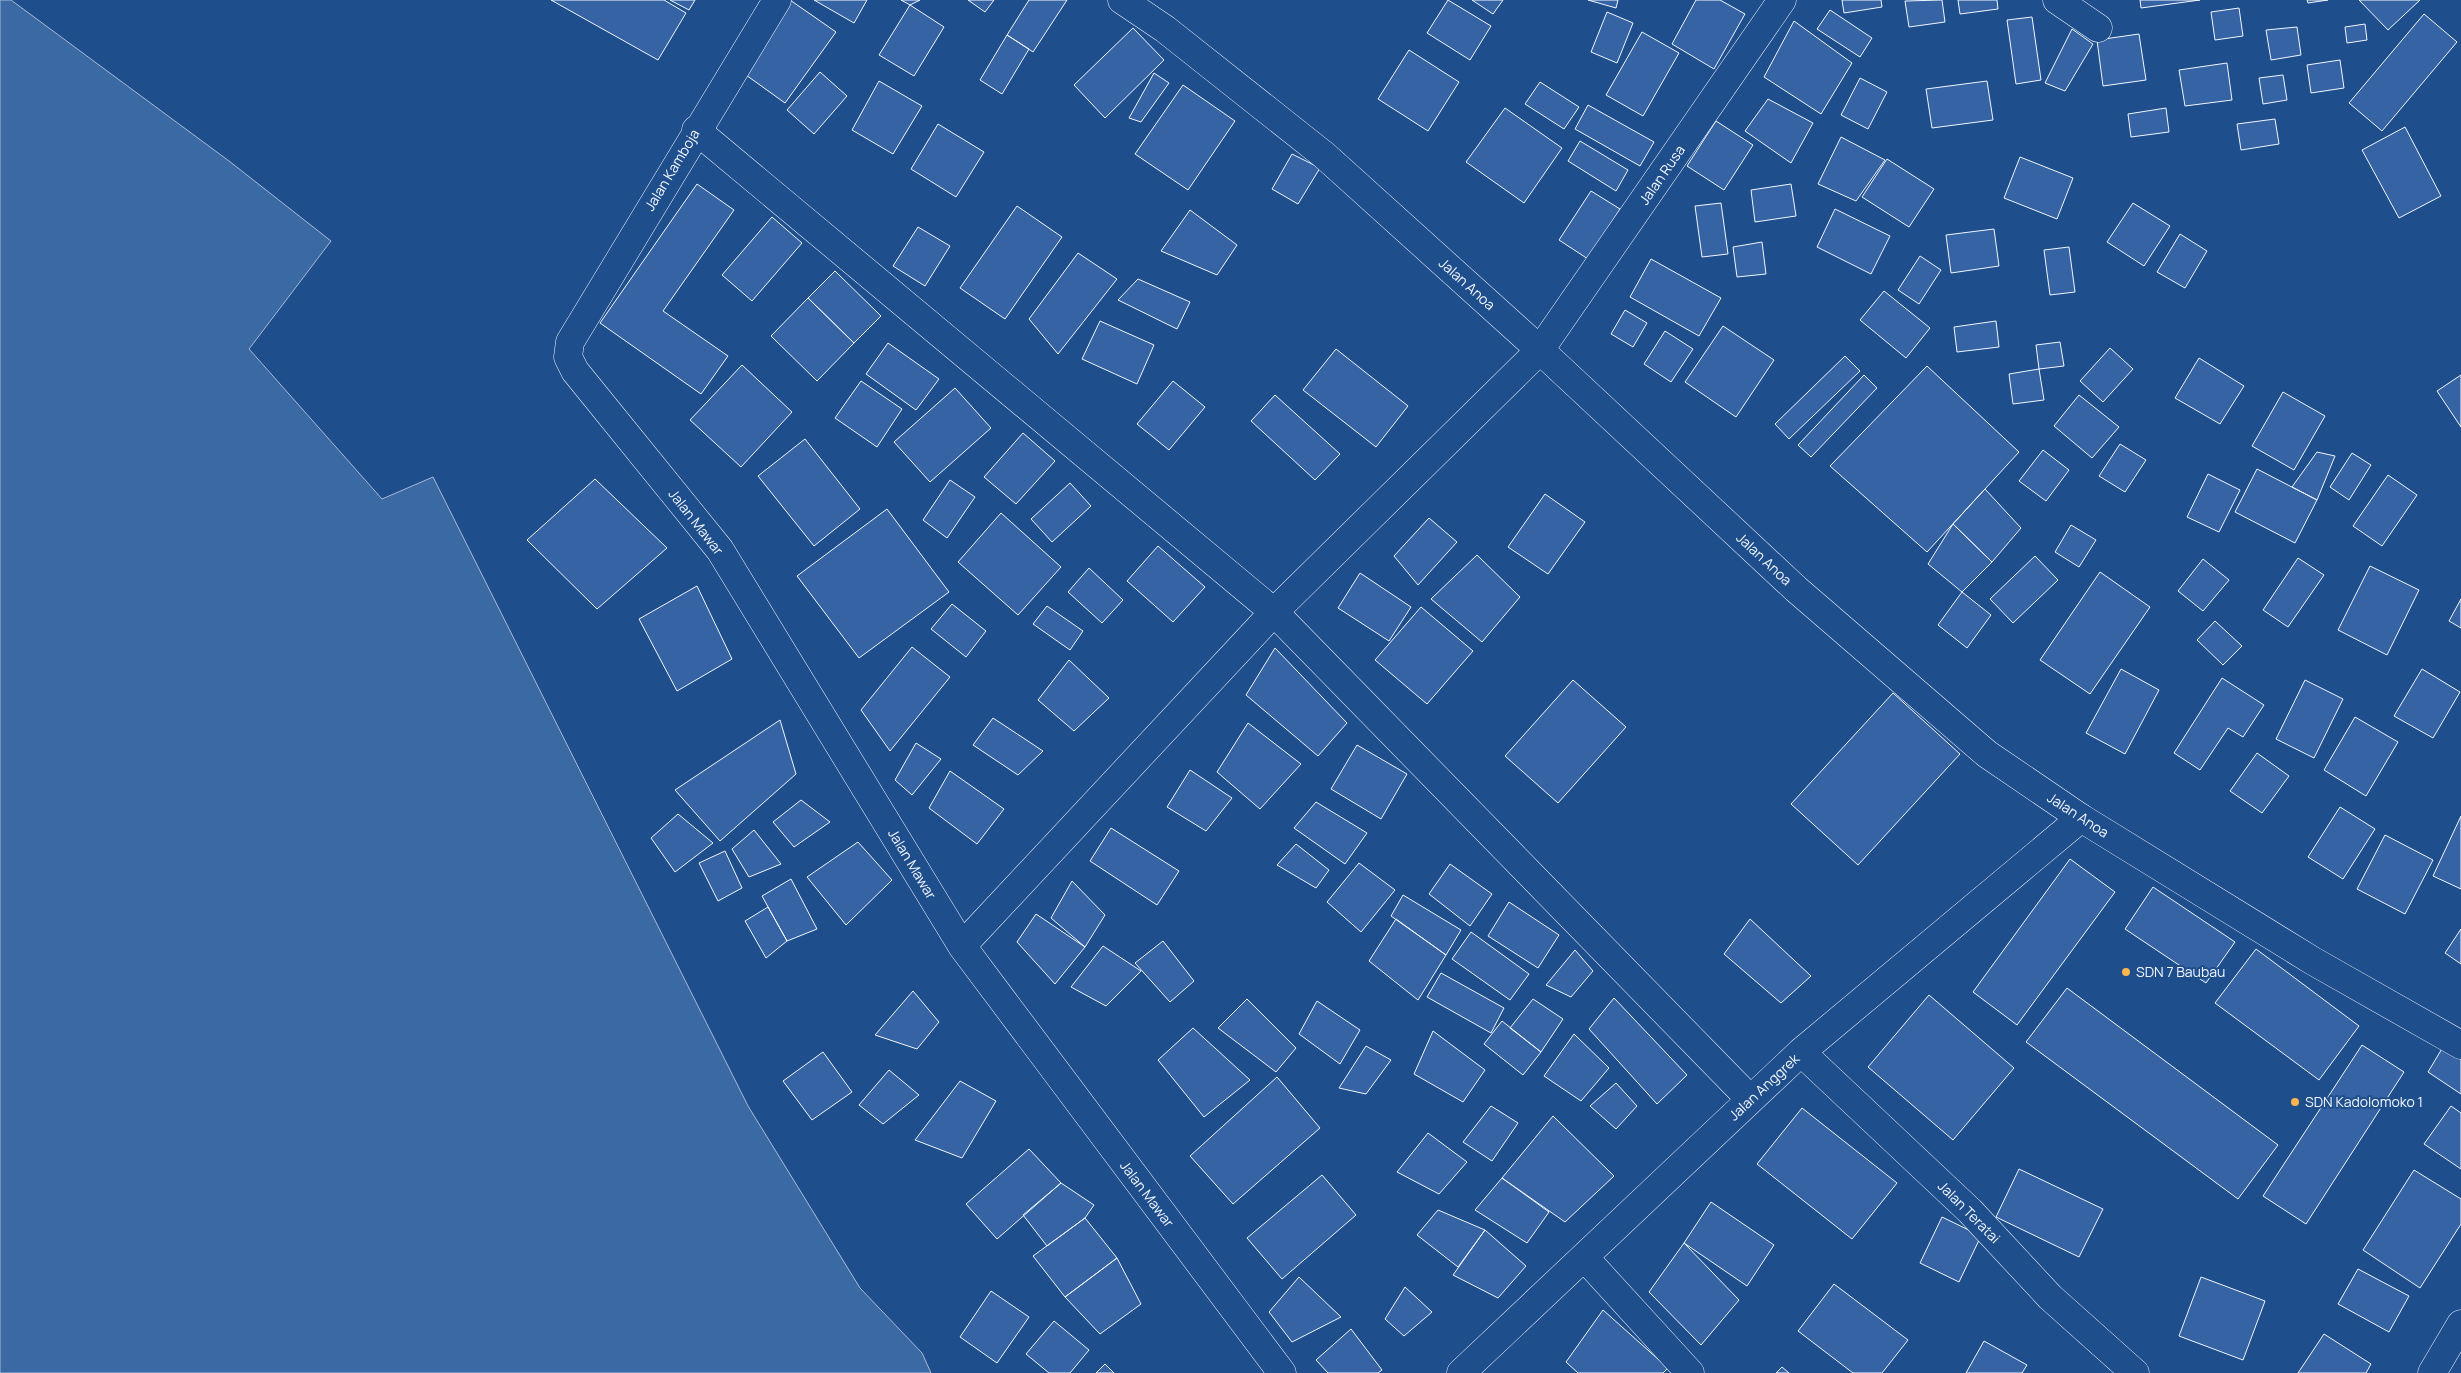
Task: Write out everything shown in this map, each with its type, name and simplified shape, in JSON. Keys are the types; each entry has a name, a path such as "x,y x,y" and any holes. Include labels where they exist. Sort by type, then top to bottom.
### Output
{"main road":[{"name":"Jalan Kamboja","path":"570,342 696,130 777,0"},
{"name":"Jalan Anoa","path":"1122,0 1165,30 1324,155 1540,350 1796,589 1987,754 2081,818 2313,961 2461,1045"},
{"path":"2057,0 2098,28"},
{"name":"Jalan Rusa","path":"962,946 1274,612 1540,350 1774,3"},
{"path":"696,130 1274,612 1750,1099"},
{"name":"Jalan Mawar","path":"570,342 568,358 575,371 720,550 962,946 1282,1373"},
{"name":"Jalan Anggrek","path":"1461,1373 1802,1052 2081,818"},
{"name":"Jalan Teratai","path":"1802,1052 1970,1211 2050,1297 2135,1373"},
{"path":"1584,1256 1690,1373"},
{"path":"2432,1373 2461,1324"}],"water":[{"path":"0,0 11,0 229,161 331,241 249,349 382,499 433,477 748,1106 860,1288 922,1353 931,1373 0,1373"}],"building":[{"path":"551,0 664,0 686,13 658,60"},
{"path":"670,0 695,0 689,10"},
{"path":"790,0 836,32 785,103 739,70"},
{"path":"814,0 867,0 854,23"},
{"path":"901,0 920,0 910,5"},
{"path":"968,0 994,0 985,12"},
{"path":"1029,0 1067,0 1033,52 1007,35"},
{"path":"1448,0 1491,26 1470,60 1427,33"},
{"path":"1472,0 1503,0 1493,14"},
{"path":"1588,0 1618,0 1616,8"},
{"path":"1696,0 1720,0 1745,14 1714,69 1672,44"},
{"path":"1842,0 1881,0 1882,7 1844,13"},
{"path":"1942,0 1945,22 1909,27 1905,1"},
{"path":"1958,0 1997,0 1998,9 1960,14"},
{"path":"2140,0 2200,0 2141,8"},
{"path":"2307,0 2328,0 2308,3"},
{"path":"2359,0 2420,0 2388,30"},
{"path":"910,5 944,27 914,76 879,55"},
{"path":"2239,8 2243,36 2215,40 2211,12"},
{"path":"1830,10 1872,38 1860,57 1817,29"},
{"path":"1607,12 1633,23 1617,63 1591,52"},
{"path":"2424,14 2457,42 2382,131 2349,103"},
{"path":"2032,17 2041,80 2016,84 2007,20"},
{"path":"1794,21 1852,63 1821,114 1764,77"},
{"path":"2365,24 2367,40 2347,43 2345,27"},
{"path":"2297,27 2301,55 2271,60 2266,30"},
{"path":"1133,28 1164,60 1105,118 1074,85"},
{"path":"2072,29 2093,44 2065,91 2045,83"},
{"path":"1642,32 1679,53 1643,116 1606,95"},
{"path":"2139,34 2146,80 2103,86 2097,40"},
{"path":"1007,35 1029,49 1002,94 980,80"},
{"path":"1409,50 1459,82 1428,131 1378,99"},
{"path":"2340,60 2344,88 2311,93 2307,65"},
{"path":"2227,63 2232,100 2185,106 2179,70"},
{"path":"820,72 847,96 814,134 787,110"},
{"path":"1154,73 1169,83 1141,122 1129,118"},
{"path":"2283,75 2287,100 2263,104 2259,78"},
{"path":"1860,78 1887,92 1868,129 1841,115"},
{"path":"879,81 922,106 893,154 852,130"},
{"path":"1987,81 1993,120 1932,128 1926,89"},
{"path":"1540,82 1579,107 1564,129 1525,104"},
{"path":"1183,85 1235,121 1188,190 1135,154"},
{"path":"1768,99 1813,123 1791,163 1745,131"},
{"path":"1588,105 1654,142 1640,166 1575,129"},
{"path":"1505,108 1562,148 1524,203 1466,162"},
{"path":"2166,108 2169,132 2131,137 2128,114"},
{"path":"2275,119 2279,144 2241,150 2237,124"},
{"path":"1716,121 1753,145 1724,190 1687,166"},
{"path":"938,124 984,152 956,197 911,169"},
{"path":"2405,127 2441,196 2399,218 2362,150"},
{"path":"1841,137 1885,160 1856,201 1818,184"},
{"path":"1580,141 1628,170 1616,191 1568,161"},
{"path":"1292,154 1320,168 1298,204 1272,189"},
{"path":"2020,157 2073,178 2057,219 2004,198"},
{"path":"1887,159 1934,189 1909,227 1862,197"},
{"path":"697,184 734,210 663,311 728,356 701,394 600,323"},
{"path":"1791,184 1796,216 1755,222 1751,190"},
{"path":"1591,191 1620,209 1588,259 1559,240"},
{"path":"1721,203 1728,254 1702,257 1695,206"},
{"path":"2133,203 2170,226 2144,266 2107,242"},
{"path":"1017,206 1062,237 1005,319 960,288"},
{"path":"1835,209 1890,236 1871,274 1817,247"},
{"path":"1190,210 1237,245 1217,275 1161,251"},
{"path":"772,217 802,243 752,301 722,275"},
{"path":"918,227 950,246 925,286 893,266"},
{"path":"1994,229 1999,266 1951,273 1946,235"},
{"path":"2180,234 2207,251 2185,288 2157,272"},
{"path":"1762,242 1766,274 1737,277 1733,247"},
{"path":"2069,247 2075,292 2050,295 2044,250"},
{"path":"1078,253 1117,279 1058,354 1029,319"},
{"path":"1920,256 1941,270 1919,304 1898,290"},
{"path":"1651,259 1721,298 1699,336 1630,297"},
{"path":"835,271 881,316 854,343 808,298"},
{"path":"1138,279 1190,302 1177,329 1118,300"},
{"path":"1884,291 1930,328 1906,358 1860,320"},
{"path":"808,298 854,343 817,381 771,336"},
{"path":"1625,310 1647,323 1633,347 1611,334"},
{"path":"1100,321 1154,345 1137,384 1082,359"},
{"path":"1996,321 1999,347 1957,352 1954,327"},
{"path":"1723,326 1774,360 1736,417 1685,382"},
{"path":"1665,331 1693,349 1671,382 1644,364"},
{"path":"2060,342 2064,366 2039,369 2036,345"},
{"path":"888,343 939,379 916,410 866,374"},
{"path":"2110,348 2133,369 2103,402 2080,381"},
{"path":"1336,349 1408,406 1376,447 1303,390"},
{"path":"1845,356 1860,371 1789,439 1775,424"},
{"path":"2199,358 2244,386 2220,424 2175,398"},
{"path":"742,365 792,412 741,467 690,420"},
{"path":"1927,366 2019,452 1927,552 1830,466"},
{"path":"2039,369 2044,400 2013,404 2009,374"},
{"path":"1864,375 1877,388 1811,457 1798,445"},
{"path":"2461,375 2461,427 2437,391"},
{"path":"861,381 902,409 877,447 835,418"},
{"path":"1173,381 1205,407 1169,450 1137,424"},
{"path":"955,388 991,428 930,482 894,442"},
{"path":"2283,392 2325,416 2294,470 2252,446"},
{"path":"1275,395 1340,454 1315,480 1251,421"},
{"path":"2079,395 2119,427 2092,458 2054,426"},
{"path":"1023,433 1055,461 1016,504 984,477"},
{"path":"805,439 860,509 814,546 758,476"},
{"path":"2120,444 2146,460 2125,492 2099,476"},
{"path":"2043,450 2069,470 2046,501 2019,481"},
{"path":"2317,452 2335,456 2317,500 2292,487"},
{"path":"2352,453 2371,465 2349,500 2330,487"},
{"path":"2257,469 2317,500 2295,543 2235,512"},
{"path":"2208,474 2240,490 2219,532 2187,517"},
{"path":"2388,475 2417,495 2382,546 2353,526"},
{"path":"595,479 667,548 597,609 527,540"},
{"path":"950,480 975,497 947,538 923,520"},
{"path":"1070,483 1091,506 1052,542 1031,519"},
{"path":"1985,489 2021,528 1992,562 1953,524"},
{"path":"1545,494 1585,522 1548,574 1508,547"},
{"path":"887,509 949,592 859,658 797,576"},
{"path":"1001,513 1061,567 1018,615 958,562"},
{"path":"1429,518 1457,542 1418,585 1394,556"},
{"path":"1953,524 1992,562 1962,592 1928,564"},
{"path":"2071,525 2096,540 2079,567 2055,552"},
{"path":"1158,546 1205,587 1173,622 1127,581"},
{"path":"1477,555 1520,597 1482,642 1431,599"},
{"path":"2035,556 2058,580 2013,623 1990,599"},
{"path":"2298,558 2324,575 2288,627 2263,610"},
{"path":"2203,559 2229,580 2203,611 2178,591"},
{"path":"2370,566 2419,590 2387,655 2338,630"},
{"path":"1089,568 1123,600 1102,623 1068,592"},
{"path":"2100,572 2150,607 2090,694 2040,660"},
{"path":"1360,573 1411,607 1389,641 1338,608"},
{"path":"697,586 732,659 677,691 639,619"},
{"path":"1962,592 1991,615 1967,648 1938,625"},
{"path":"2461,599 2461,628 2449,621"},
{"path":"952,604 986,631 966,657 931,629"},
{"path":"1047,606 1083,631 1070,650 1033,624"},
{"path":"1421,607 1473,651 1427,704 1375,660"},
{"path":"2215,621 2242,646 2223,665 2197,640"},
{"path":"912,647 950,677 890,751 861,710"},
{"path":"1275,648 1347,723 1318,756 1246,695"},
{"path":"1069,660 1109,698 1074,731 1038,700"},
{"path":"2121,669 2159,690 2125,754 2086,733"},
{"path":"2422,669 2460,692 2433,738 2394,716"},
{"path":"2222,678 2264,705 2243,737 2228,728 2200,770 2174,753"},
{"path":"1573,680 1626,727 1558,803 1505,756"},
{"path":"2305,680 2343,699 2314,758 2276,739"},
{"path":"1893,693 1960,754 1858,865 1791,804"},
{"path":"2355,717 2398,742 2366,796 2324,770"},
{"path":"993,718 1043,751 1018,775 973,745"},
{"path":"780,720 796,774 720,841 675,790"},
{"path":"1248,723 1301,764 1260,809 1217,772"},
{"path":"916,743 941,759 912,795 895,780"},
{"path":"1357,745 1407,774 1381,819 1331,789"},
{"path":"2257,753 2289,776 2262,813 2230,791"},
{"path":"1190,770 1232,798 1206,831 1167,807"},
{"path":"950,771 1004,809 977,844 929,808"},
{"path":"801,800 830,822 794,847 773,822"},
{"path":"1316,802 1367,833 1345,864 1294,828"},
{"path":"2340,807 2375,829 2343,879 2308,857"},
{"path":"678,814 713,843 675,872 651,838"},
{"path":"2461,816 2461,889 2433,876"},
{"path":"1111,828 1179,871 1157,905 1090,861"},
{"path":"754,830 781,864 749,877 732,849"},
{"path":"2385,835 2433,860 2405,914 2357,889"},
{"path":"858,842 892,880 846,925 807,877"},
{"path":"1296,844 1329,870 1316,888 1277,865"},
{"path":"725,851 742,888 718,901 699,863"},
{"path":"2070,859 2115,892 2017,1025 1973,992"},
{"path":"1359,863 1395,890 1361,932 1327,902"},
{"path":"1450,864 1492,894 1470,926 1429,894"},
{"path":"791,879 817,929 787,941 762,896"},
{"path":"1072,881 1105,915 1085,947 1051,918"},
{"path":"2153,887 2235,942 2206,983 2125,929"},
{"path":"1403,895 1461,930 1446,955 1391,916"},
{"path":"1509,902 1559,935 1538,968 1488,936"},
{"path":"768,907 787,941 766,958 745,921"},
{"path":"1036,914 1085,947 1055,984 1017,942"},
{"path":"1396,919 1446,955 1418,1000 1369,961"},
{"path":"1750,919 1811,976 1781,1003 1724,954"},
{"path":"2461,929 2461,964 2445,953"},
{"path":"1471,932 1529,974 1510,1000 1452,959"},
{"path":"1163,941 1194,981 1170,1002 1135,963"},
{"path":"1103,946 1141,971 1106,1006 1071,987"},
{"path":"2256,949 2359,1026 2319,1080 2215,1003"},
{"path":"1575,950 1593,971 1571,997 1546,985"},
{"path":"1441,973 1504,1008 1491,1033 1427,997"},
{"path":"2067,988 2278,1145 2238,1199 2026,1042"},
{"path":"913,991 939,1022 917,1049 875,1035"},
{"path":"1929,995 2014,1068 1953,1140 1868,1067"},
{"path":"1614,998 1687,1075 1657,1104 1589,1029"},
{"path":"1247,999 1296,1048 1276,1072 1218,1028"},
{"path":"1533,999 1563,1019 1541,1052 1510,1028"},
{"path":"1317,1001 1360,1030 1340,1064 1299,1034"},
{"path":"1502,1021 1541,1052 1523,1075 1484,1044"},
{"path":"1193,1028 1250,1080 1204,1117 1158,1060"},
{"path":"1433,1031 1485,1070 1463,1102 1414,1074"},
{"path":"1574,1034 1609,1068 1581,1101 1544,1076"},
{"path":"2362,1045 2404,1072 2306,1224 2263,1196"},
{"path":"1366,1046 1391,1060 1366,1094 1339,1088"},
{"path":"2443,1047 2461,1057 2461,1094 2428,1072"},
{"path":"823,1052 852,1092 812,1120 783,1081"},
{"path":"889,1070 919,1095 883,1124 859,1105"},
{"path":"1277,1077 1320,1128 1233,1204 1190,1156"},
{"path":"960,1081 996,1101 962,1158 915,1140"},
{"path":"1616,1083 1637,1106 1616,1129 1590,1106"},
{"path":"1491,1106 1518,1123 1492,1161 1463,1142"},
{"path":"2451,1106 2461,1113 2461,1169 2424,1144"},
{"path":"1802,1108 1897,1183 1852,1239 1757,1164"},
{"path":"1553,1116 1614,1176 1565,1222 1502,1178"},
{"path":"1428,1133 1467,1162 1439,1194 1397,1172"},
{"path":"1029,1149 1061,1183 997,1239 966,1204"},
{"path":"2019,1169 2103,1209 2079,1257 1996,1217"},
{"path":"2414,1170 2461,1199 2461,1224 2420,1288 2363,1250"},
{"path":"1322,1175 1356,1215 1282,1279 1247,1238"},
{"path":"1502,1178 1549,1212 1527,1243 1475,1210"},
{"path":"1061,1183 1094,1205 1085,1218 1047,1246 1023,1215"},
{"path":"1711,1202 1774,1245 1747,1286 1684,1243"},
{"path":"1438,1210 1485,1230 1458,1267 1417,1235"},
{"path":"1942,1217 1981,1236 1959,1282 1920,1263"},
{"path":"1085,1218 1117,1258 1065,1297 1033,1256"},
{"path":"1485,1230 1526,1266 1498,1298 1453,1275"},
{"path":"1684,1243 1739,1300 1701,1345 1649,1292"},
{"path":"1117,1258 1141,1304 1100,1334 1065,1297"},
{"path":"2358,1269 2409,1296 2389,1332 2338,1304"},
{"path":"1299,1277 1341,1317 1292,1342 1269,1312"},
{"path":"2201,1277 2265,1301 2243,1360 2179,1336"},
{"path":"1834,1284 1908,1340 1882,1373 1853,1373 1798,1331"},
{"path":"1405,1287 1432,1312 1404,1336 1385,1319"},
{"path":"991,1291 1029,1317 997,1363 960,1337"},
{"path":"1603,1310 1668,1368 1663,1373 1578,1373 1566,1362"},
{"path":"1054,1321 1089,1350 1070,1373 1049,1373 1026,1354"},
{"path":"1351,1329 1382,1370 1378,1373 1328,1373 1316,1360"},
{"path":"2324,1334 2371,1364 2366,1373 2298,1373"},
{"path":"1984,1341 2027,1365 2022,1373 1966,1373"},
{"path":"1105,1364 1114,1373 1096,1373"},
{"path":"1782,1367 1789,1373 1776,1373"}],"place":[{"name":"SDN 7 Baubau","path":"2126,972"},
{"name":"SDN Kadolomoko 1","path":"2295,1102"}]}
